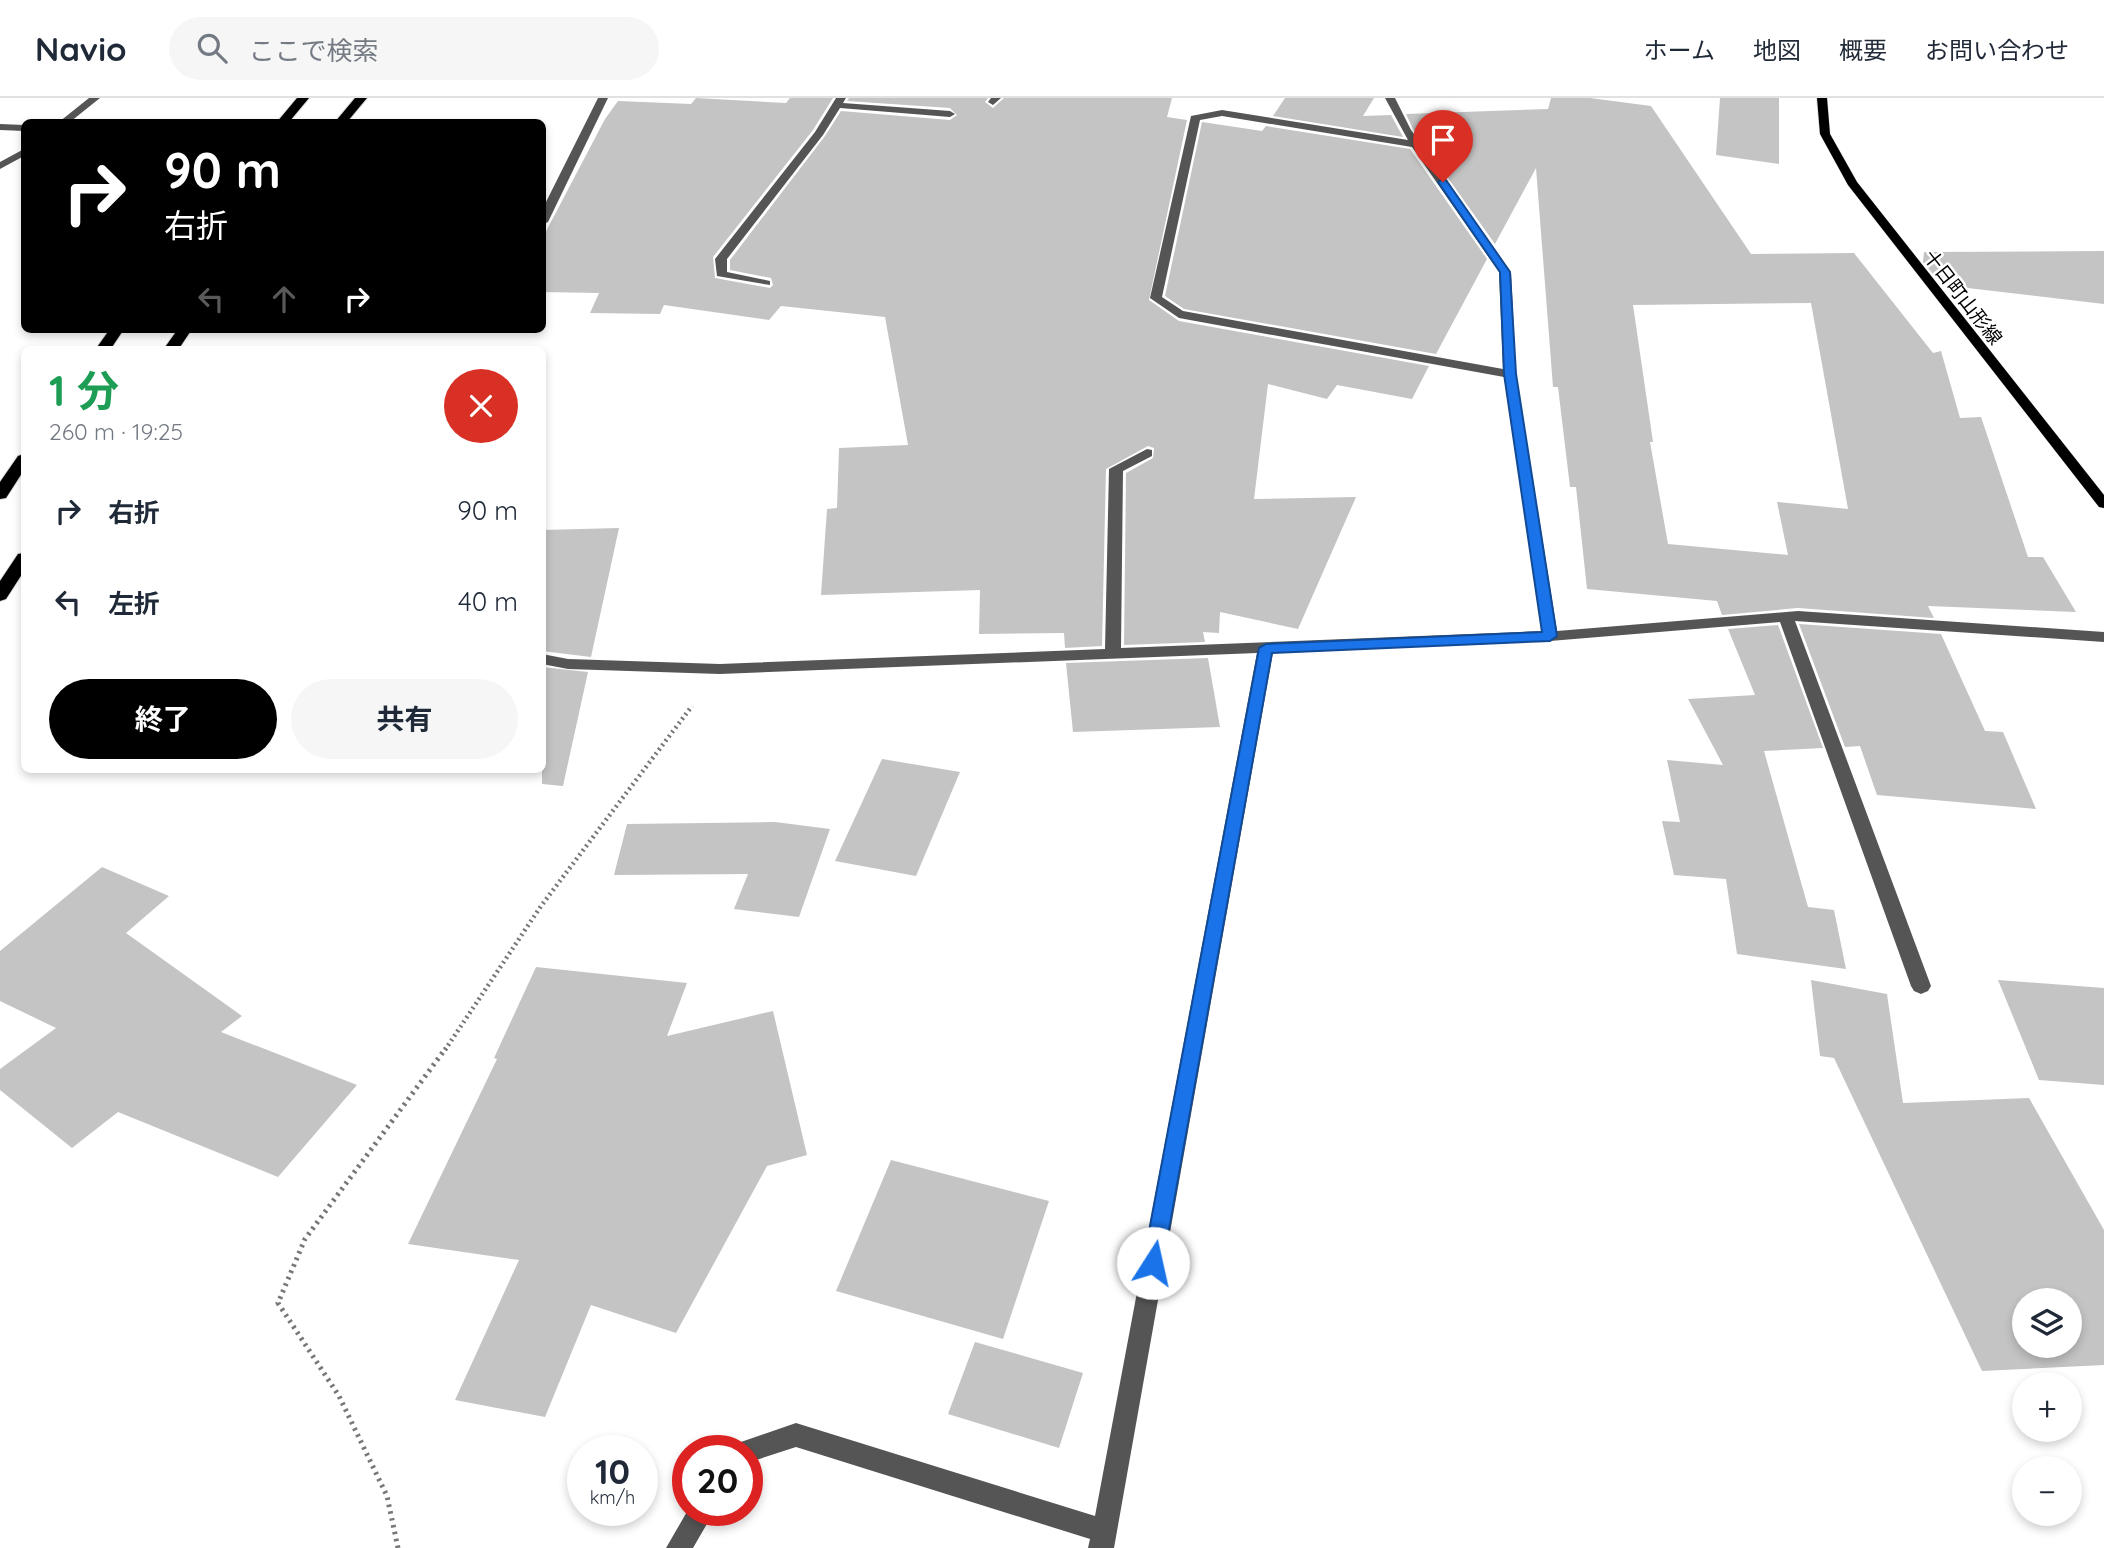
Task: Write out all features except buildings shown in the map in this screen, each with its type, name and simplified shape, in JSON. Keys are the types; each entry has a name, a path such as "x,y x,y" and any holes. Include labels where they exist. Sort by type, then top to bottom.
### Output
{"highway":[{"path":"286,119 303,98"},
{"path":"344,119 361,98"},
{"path":"0,494 21,463"},
{"path":"0,594 21,562"}],"main road":[{"name":"十日町山形線","path":"1822,98 1825,134 1852,183 2104,504"}],"lane":[{"path":"68,119 95,98"},
{"path":"546,214 603,98"},
{"path":"1390,98 1415,144 1505,272 1510,374 1550,636"},
{"path":"766,283 721,274 721,259 819,133 839,102 950,114"},
{"path":"1415,144 1222,113 1195,118 1156,298 1180,314 1510,374"},
{"path":"0,127 21,128"},
{"path":"0,166 21,154"},
{"path":"1114,654 1116,469 1147,453"},
{"path":"1786,617 1921,986"},
{"path":"546,660 568,664 720,669 1550,636 1786,617 2104,638"},
{"path":"763,1446 796,1435 1102,1539 1266,648"},
{"path":"679,1548 693,1526"}],"path":[{"path":"398,1548 387,1496 339,1396 278,1303 305,1240 425,1079 541,906 720,669"}],"route":[{"path":"1153,1263 1266,648 1550,636 1510,374 1505,272 1443,182"}]}
